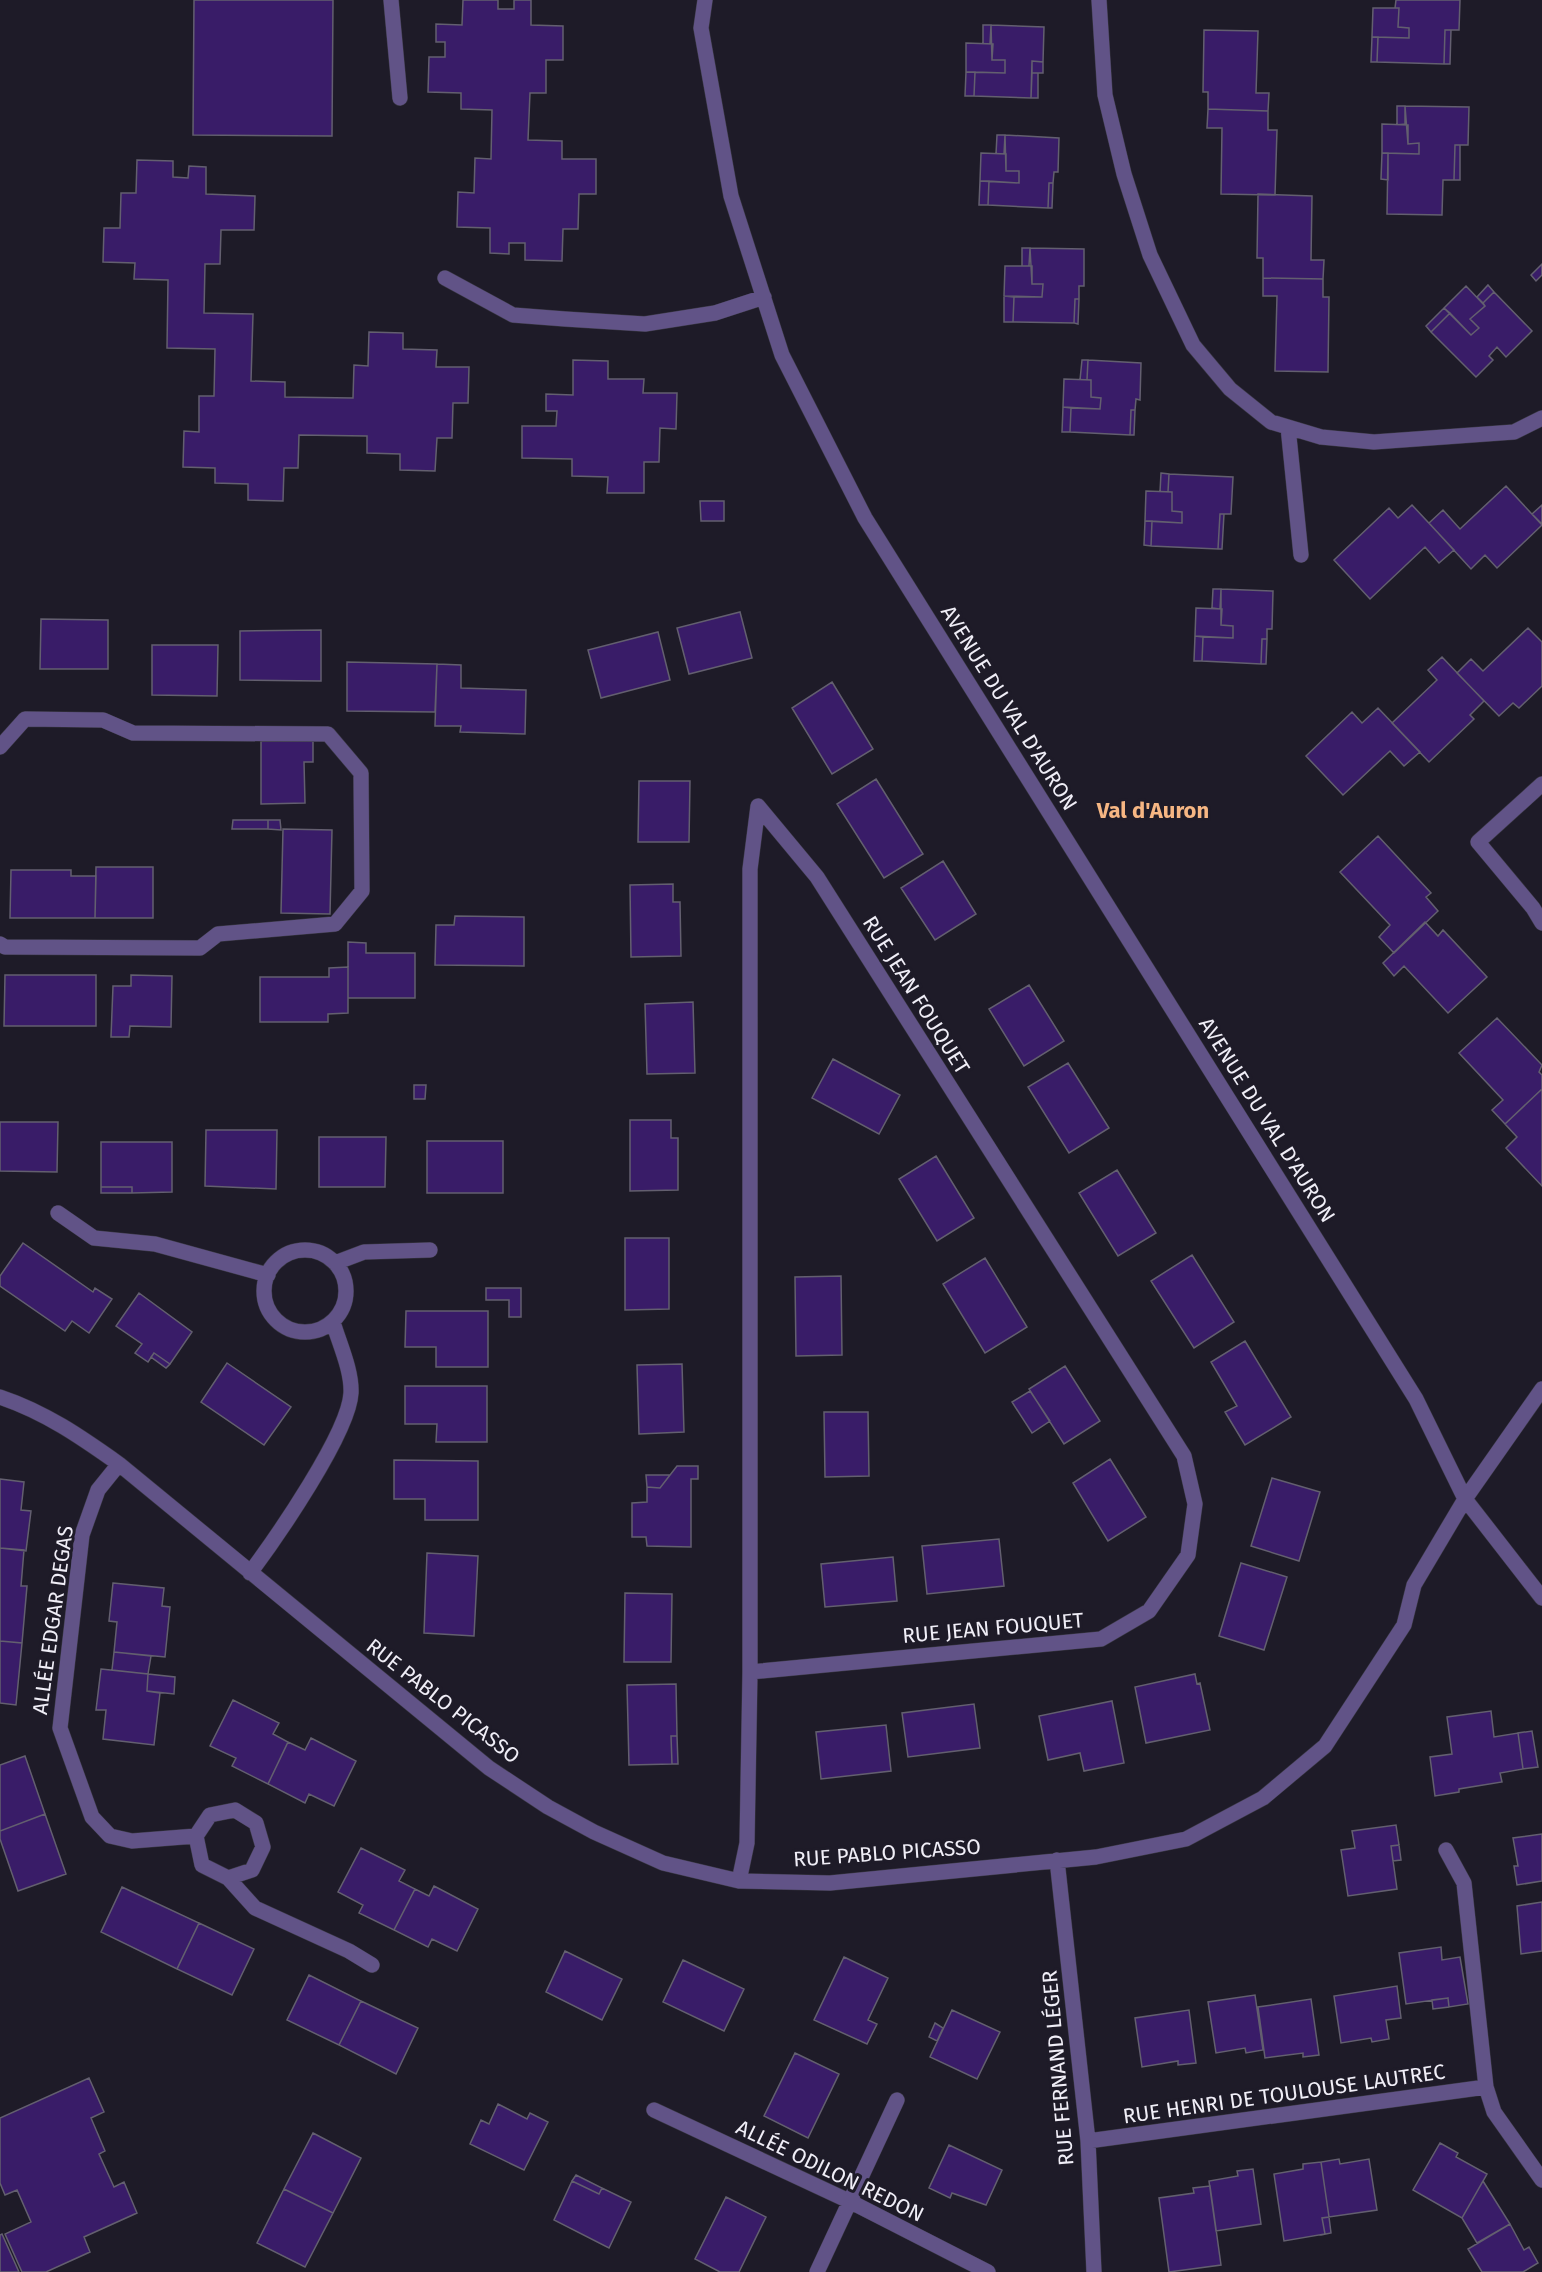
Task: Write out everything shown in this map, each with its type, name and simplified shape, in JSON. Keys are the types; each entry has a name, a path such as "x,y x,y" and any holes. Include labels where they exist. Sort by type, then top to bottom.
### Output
{"street":[{"path":"391,0 400,98"},
{"name":"AVENUE DU VAL D'AURON","path":"705,0 701,28 731,196 782,355 865,518 1412,1393 1465,1499 1542,1598"},
{"path":"1099,0 1105,95 1124,174 1150,255 1193,345 1230,389 1271,422 1321,437 1374,442 1514,432 1542,418"},
{"path":"445,278 513,315 645,324 715,313 764,297"},
{"path":"1288,427 1301,555"},
{"path":"0,747 25,719 103,720 133,733 328,734 361,772 362,880 362,891 335,924 218,934 200,948 5,947 0,944"},
{"path":"1542,784 1478,842 1537,903 1542,923"},
{"name":"RUE JEAN FOUQUET","path":"739,1881 747,1843 750,1672 750,868 758,806 817,877 1178,1446 1184,1456 1196,1504 1188,1555 1156,1602 1149,1611 1101,1639 750,1672"},
{"path":"58,1213 94,1238 155,1244 268,1275"},
{"path":"334,1263 364,1252 430,1250"},
{"path":"299,1251 312,1251 324,1255 334,1263 346,1286 341,1312 333,1322 321,1329 308,1332 294,1331 282,1325 272,1315 266,1302 268,1275 286,1255 299,1251"},
{"path":"250,1573 283,1528 348,1410 351,1392 333,1322"},
{"name":"RUE PABLO PICASSO","path":"0,1397 70,1428 119,1464 489,1768 548,1807 594,1832 663,1863 739,1881 830,1883 1121,1853 1186,1839 1263,1798 1325,1746 1404,1625 1414,1585 1465,1499 1542,1389"},
{"name":"ALLÉE EDGAR DEGAS","path":"119,1464 98,1490 82,1535 60,1728 92,1817 110,1836 132,1841 195,1836"},
{"path":"228,1878 252,1870 263,1847 256,1823 235,1810 210,1815 195,1836 202,1865 228,1878 255,1908 349,1951 372,1965"},
{"path":"1446,1850 1464,1883 1486,2087 1494,2112 1542,2180"},
{"name":"RUE FERNAND LÉGER","path":"1057,1860 1088,2141 1094,2272"},
{"name":"RUE HENRI DE TOULOUSE LAUTREC","path":"1088,2141 1486,2087"},
{"path":"817,2272 897,2100"},
{"name":"ALLÉE ODILON REDON","path":"654,2110 850,2202 988,2272"}],"building":[{"path":"194,0 333,0 332,136 193,135"},
{"path":"463,0 498,0 498,9 514,9 514,0 531,0 531,25 563,26 563,60 546,60 546,93 530,93 528,140 562,141 562,159 596,159 596,194 579,194 578,229 563,229 562,261 525,260 525,243 509,243 509,254 490,253 490,228 457,227 458,192 474,193 475,158 491,159 492,110 461,109 461,93 428,92 429,57 445,57 445,42 436,42 436,24 462,25"},
{"path":"1396,0 1460,0 1459,30 1445,30 1444,64 1377,62 1378,37 1409,38 1409,28 1398,27 1399,8 1395,8"},
{"path":"1373,8 1399,8 1398,27 1409,28 1409,38 1372,37"},
{"path":"983,25 991,25 990,44 983,44"},
{"path":"991,25 1044,27 1043,62 1032,61 1031,98 974,96 975,72 1005,73 1005,60 992,60"},
{"path":"1204,30 1258,31 1256,93 1269,93 1268,111 1208,109 1208,92 1203,92"},
{"path":"1445,30 1451,30 1450,64 1444,64"},
{"path":"1372,37 1378,37 1377,62 1371,62"},
{"path":"966,43 993,44 992,60 1005,60 1005,73 966,72"},
{"path":"1032,61 1043,62 1043,73 1032,73"},
{"path":"966,72 975,72 974,96 965,96"},
{"path":"1032,73 1038,73 1038,98 1031,98"},
{"path":"1397,106 1405,106 1405,124 1397,125"},
{"path":"1405,106 1469,107 1468,145 1455,145 1454,180 1443,180 1442,215 1387,214 1388,153 1419,154 1419,143 1408,144"},
{"path":"1208,109 1268,111 1268,130 1277,130 1275,195 1221,194 1222,128 1207,128"},
{"path":"1382,124 1408,125 1408,144 1419,143 1419,154 1382,153"},
{"path":"997,135 1005,135 1004,154 996,154"},
{"path":"1005,135 1059,138 1058,172 1054,172 1053,183 1049,183 1048,208 988,205 989,181 1019,183 1019,171 1006,171"},
{"path":"1455,145 1460,145 1460,180 1454,180"},
{"path":"981,153 1006,154 1006,171 1019,171 1019,183 980,181"},
{"path":"1382,153 1388,153 1388,180 1381,179"},
{"path":"137,160 173,161 173,177 188,178 189,166 206,167 206,194 255,196 254,230 221,230 220,264 205,264 204,313 253,314 251,381 285,382 285,397 353,398 354,365 368,366 369,332 403,333 403,349 437,350 436,367 469,367 468,403 453,403 452,438 437,438 435,471 400,470 400,454 367,453 367,436 299,435 298,468 284,468 283,501 248,500 248,484 215,483 215,468 183,467 184,431 199,432 199,396 214,396 215,349 167,348 168,280 134,279 135,263 103,262 104,228 120,228 121,193 136,193"},
{"path":"980,181 989,181 988,205 979,205"},
{"path":"1049,183 1053,183 1052,208 1048,208"},
{"path":"1258,194 1312,196 1311,260 1324,260 1323,279 1263,278 1263,258 1257,258"},
{"path":"1022,248 1030,248 1029,266 1022,266"},
{"path":"1030,248 1084,249 1084,286 1079,286 1079,299 1075,299 1074,323 1013,322 1014,297 1042,297 1043,284 1032,284"},
{"path":"1542,264 1542,275 1536,281 1531,275"},
{"path":"1005,266 1032,266 1032,284 1043,284 1042,297 1004,296"},
{"path":"1263,278 1323,279 1323,297 1329,297 1328,372 1275,371 1277,296 1263,296"},
{"path":"1488,285 1494,292 1483,303 1477,297"},
{"path":"1466,286 1485,306 1470,319 1479,328 1471,335 1444,308"},
{"path":"1494,292 1532,331 1506,357 1497,347 1489,356 1493,360 1476,377 1431,332 1450,313 1471,335 1479,328 1470,319 1485,306 1483,303"},
{"path":"1004,296 1014,297 1013,322 1004,322"},
{"path":"1075,299 1079,299 1078,324 1074,323"},
{"path":"1444,308 1450,313 1431,332 1426,326"},
{"path":"573,360 608,361 608,379 644,379 643,393 677,393 676,429 660,428 659,462 644,462 644,493 607,493 608,477 572,476 572,459 522,458 522,426 556,426 557,411 546,411 546,394 573,395"},
{"path":"1082,360 1088,360 1087,380 1080,380"},
{"path":"1088,360 1141,363 1140,400 1136,399 1135,410 1131,410 1130,435 1070,432 1071,408 1100,409 1101,398 1091,397 1091,380 1087,380"},
{"path":"1064,379 1091,380 1091,397 1101,398 1100,409 1063,407"},
{"path":"1063,407 1071,408 1070,432 1062,432"},
{"path":"1131,410 1135,410 1134,435 1130,435"},
{"path":"1161,473 1169,474 1168,492 1160,492"},
{"path":"1169,474 1233,477 1231,514 1220,514 1218,549 1151,546 1152,521 1182,523 1182,512 1172,511 1172,492 1168,492"},
{"path":"1506,486 1542,525 1497,568 1485,555 1471,569 1429,523 1443,510 1460,529"},
{"path":"1146,491 1172,492 1172,511 1182,512 1182,523 1145,521"},
{"path":"700,501 724,501 724,521 701,521"},
{"path":"1412,505 1454,550 1439,563 1425,547 1370,599 1334,560 1389,508 1398,518"},
{"path":"1542,505 1542,524 1532,514"},
{"path":"1220,514 1224,514 1222,549 1218,549"},
{"path":"1145,521 1152,521 1151,546 1144,545"},
{"path":"1213,589 1221,589 1220,609 1212,608"},
{"path":"1221,589 1273,591 1272,629 1267,629 1267,639 1262,639 1261,664 1202,661 1203,637 1233,638 1233,626 1221,625"},
{"path":"1196,608 1222,609 1221,625 1233,626 1233,638 1195,636"},
{"path":"740,612 752,658 689,674 677,628"},
{"path":"41,619 108,620 108,669 40,669"},
{"path":"1528,628 1542,642 1542,686 1519,708 1513,703 1499,716 1457,673 1471,659 1483,671"},
{"path":"321,630 321,681 240,680 240,631"},
{"path":"658,632 670,680 601,698 588,650"},
{"path":"1195,636 1203,637 1202,661 1194,661"},
{"path":"1262,639 1267,639 1266,664 1261,664"},
{"path":"152,645 218,645 217,696 152,695"},
{"path":"1442,657 1484,701 1470,715 1474,719 1429,762 1392,723 1437,680 1428,670"},
{"path":"347,662 437,664 435,712 347,711"},
{"path":"437,664 461,665 461,688 526,690 525,734 460,732 461,726 435,726"},
{"path":"832,682 873,749 832,774 792,708"},
{"path":"1378,708 1420,752 1404,766 1390,751 1343,795 1306,756 1352,712 1362,723"},
{"path":"261,741 313,741 313,762 304,762 305,803 261,804"},
{"path":"876,779 923,854 884,878 837,804"},
{"path":"639,781 690,781 689,842 638,842"},
{"path":"233,820 268,820 268,829 232,829"},
{"path":"268,820 280,820 281,830 268,829"},
{"path":"283,829 332,830 330,914 281,913"},
{"path":"1378,836 1431,893 1426,897 1438,911 1394,953 1379,937 1390,925 1340,872"},
{"path":"943,861 976,914 935,940 901,888"},
{"path":"96,867 153,867 153,918 95,918"},
{"path":"11,870 71,870 71,876 96,876 95,918 10,918"},
{"path":"673,884 673,902 680,902 681,956 631,957 630,885"},
{"path":"455,916 524,917 524,966 435,965 436,925 454,925"},
{"path":"1425,922 1438,936 1443,930 1487,977 1448,1013 1404,966 1394,976 1383,963"},
{"path":"348,942 366,943 366,953 415,953 415,998 348,998"},
{"path":"348,967 348,1013 328,1014 328,1022 260,1022 260,977 329,977 329,968"},
{"path":"5,975 96,975 96,1026 4,1026"},
{"path":"131,975 172,976 171,1027 130,1026 129,1037 111,1037 113,986 131,986"},
{"path":"1029,985 1064,1041 1024,1066 989,1009"},
{"path":"693,1002 695,1073 647,1074 645,1004"},
{"path":"1497,1018 1542,1065 1539,1072 1542,1075 1542,1089 1505,1124 1492,1110 1503,1100 1459,1053"},
{"path":"833,1059 900,1095 879,1134 812,1098"},
{"path":"1068,1063 1109,1128 1069,1153 1028,1087"},
{"path":"414,1085 426,1085 425,1099 414,1099"},
{"path":"1542,1089 1542,1186 1506,1148 1517,1137 1505,1124"},
{"path":"630,1120 671,1120 671,1138 678,1138 678,1190 630,1191"},
{"path":"0,1122 58,1122 57,1172 0,1171"},
{"path":"206,1130 277,1130 276,1189 205,1186"},
{"path":"319,1137 386,1137 385,1187 319,1187"},
{"path":"427,1141 503,1141 503,1193 427,1193"},
{"path":"101,1142 172,1142 172,1192 132,1193 132,1187 101,1187"},
{"path":"936,1156 974,1218 937,1241 899,1179"},
{"path":"1117,1170 1156,1233 1118,1256 1079,1193"},
{"path":"101,1187 132,1187 132,1193 101,1193"},
{"path":"625,1238 669,1238 669,1309 625,1310"},
{"path":"23,1243 93,1292 95,1288 112,1299 89,1333 72,1321 65,1331 0,1286 0,1276"},
{"path":"1192,1255 1234,1322 1194,1348 1151,1281"},
{"path":"985,1258 1027,1327 985,1353 943,1284"},
{"path":"841,1276 842,1355 796,1356 795,1277"},
{"path":"486,1288 521,1288 521,1317 509,1317 509,1300 486,1300"},
{"path":"139,1293 192,1332 170,1364 154,1353 148,1362 135,1353 142,1344 116,1326"},
{"path":"406,1311 488,1311 488,1367 436,1367 436,1347 405,1347"},
{"path":"1245,1341 1291,1417 1245,1445 1225,1412 1237,1406 1211,1362"},
{"path":"154,1353 170,1364 166,1368 151,1357"},
{"path":"227,1363 291,1407 264,1445 201,1402"},
{"path":"682,1364 684,1432 639,1434 637,1365"},
{"path":"1065,1366 1100,1421 1064,1444 1029,1389"},
{"path":"405,1386 487,1386 487,1442 436,1442 437,1424 405,1424"},
{"path":"1030,1391 1050,1421 1032,1433 1012,1402"},
{"path":"824,1412 868,1412 869,1476 825,1477"},
{"path":"1110,1459 1146,1517 1108,1541 1073,1483"},
{"path":"394,1460 478,1461 478,1520 425,1520 425,1499 394,1499"},
{"path":"677,1466 698,1466 698,1479 691,1479 691,1547 647,1546 646,1537 632,1537 632,1503 647,1502 647,1487 660,1488"},
{"path":"646,1475 670,1475 660,1488 647,1487"},
{"path":"1272,1478 1320,1492 1299,1561 1251,1546"},
{"path":"0,1479 24,1482 21,1510 31,1511 26,1551 0,1548"},
{"path":"999,1539 1004,1586 927,1594 922,1546"},
{"path":"0,1548 24,1550 21,1586 27,1586 22,1643 0,1641"},
{"path":"427,1553 478,1556 474,1636 424,1633"},
{"path":"893,1557 897,1601 825,1607 821,1564"},
{"path":"1241,1563 1287,1577 1264,1650 1219,1636"},
{"path":"113,1583 164,1588 162,1606 170,1607 165,1657 114,1652 117,1622 109,1621"},
{"path":"625,1593 672,1594 671,1662 624,1662"},
{"path":"0,1641 22,1643 16,1705 0,1703"},
{"path":"114,1652 151,1656 148,1674 112,1670"},
{"path":"101,1669 148,1674 147,1691 160,1693 154,1745 103,1739 106,1710 96,1710"},
{"path":"148,1674 175,1677 174,1694 147,1691"},
{"path":"1195,1674 1197,1684 1200,1683 1210,1730 1146,1743 1135,1687"},
{"path":"676,1684 677,1736 671,1736 672,1764 629,1765 627,1685"},
{"path":"233,1700 279,1723 273,1734 288,1742 268,1784 232,1766 236,1758 210,1746"},
{"path":"1112,1701 1124,1763 1084,1771 1080,1753 1048,1760 1039,1716"},
{"path":"974,1704 980,1748 908,1757 902,1713"},
{"path":"1491,1711 1494,1737 1518,1733 1523,1769 1500,1773 1502,1782 1459,1789 1459,1792 1435,1796 1430,1757 1452,1754 1447,1717"},
{"path":"886,1725 891,1771 821,1779 816,1732"},
{"path":"1532,1731 1538,1767 1523,1769 1518,1733"},
{"path":"671,1736 677,1736 678,1764 672,1764"},
{"path":"311,1738 356,1761 334,1806 309,1794 305,1803 268,1784 288,1742 305,1750"},
{"path":"25,1756 45,1814 0,1831 0,1765"},
{"path":"45,1814 66,1874 18,1891 0,1839 0,1831"},
{"path":"1396,1825 1399,1845 1391,1846 1397,1889 1348,1896 1341,1850 1355,1848 1352,1831"},
{"path":"1542,1834 1542,1881 1517,1885 1514,1866 1518,1866 1513,1838"},
{"path":"1399,1845 1401,1860 1393,1861 1391,1846"},
{"path":"361,1848 405,1870 399,1881 415,1889 394,1930 359,1913 363,1905 338,1892"},
{"path":"434,1886 478,1909 457,1951 432,1939 428,1947 394,1930 415,1889 429,1896"},
{"path":"122,1887 199,1923 177,1969 101,1932"},
{"path":"1542,1902 1542,1951 1521,1954 1517,1906"},
{"path":"199,1923 254,1949 232,1995 177,1969"},
{"path":"1441,1947 1442,1960 1460,1957 1468,2004 1449,2007 1448,1998 1406,2004 1399,1953"},
{"path":"565,1951 622,1979 602,2020 546,1992"},
{"path":"844,1957 888,1978 868,2020 877,2024 867,2044 814,2020"},
{"path":"683,1960 744,1989 724,2031 663,2002"},
{"path":"309,1975 361,2001 339,2045 287,2020"},
{"path":"1397,1986 1401,2018 1386,2020 1389,2039 1372,2042 1371,2038 1341,2043 1334,1996"},
{"path":"1255,1995 1263,2050 1246,2053 1245,2048 1216,2053 1208,2002"},
{"path":"1448,1998 1449,2007 1433,2009 1432,2000"},
{"path":"1311,1999 1319,2055 1303,2057 1303,2053 1265,2058 1258,2007"},
{"path":"361,2001 418,2028 396,2074 339,2045"},
{"path":"952,2010 1000,2032 977,2079 930,2057"},
{"path":"1189,2010 1196,2063 1178,2065 1178,2061 1142,2067 1135,2018"},
{"path":"935,2023 943,2028 937,2041 929,2037"},
{"path":"795,2053 839,2074 808,2138 764,2116"},
{"path":"89,2078 104,2112 91,2118 105,2151 99,2154 114,2187 124,2182 137,2213 84,2237 90,2252 46,2272 22,2272 5,2234 31,2222 17,2190 5,2195 0,2183 0,2118"},
{"path":"498,2104 527,2119 530,2113 548,2122 524,2170 470,2144 481,2120 489,2124"},
{"path":"313,2133 361,2158 333,2213 284,2189"},
{"path":"1440,2143 1458,2153 1456,2157 1487,2174 1462,2218 1413,2190"},
{"path":"949,2145 1002,2170 986,2205 952,2193 950,2198 929,2188"},
{"path":"1339,2159 1340,2164 1369,2159 1377,2210 1329,2217 1321,2162"},
{"path":"1321,2162 1329,2217 1322,2218 1325,2234 1284,2241 1274,2174 1303,2169 1303,2164"},
{"path":"1253,2169 1261,2224 1216,2231 1209,2181 1238,2176 1237,2171"},
{"path":"576,2175 602,2188 599,2194 572,2181"},
{"path":"572,2181 599,2194 602,2188 631,2202 609,2248 554,2220"},
{"path":"1483,2181 1510,2224 1477,2243 1462,2218"},
{"path":"1210,2186 1221,2265 1169,2272 1159,2198 1194,2193 1193,2188"},
{"path":"284,2189 333,2213 305,2267 257,2243"},
{"path":"726,2197 766,2217 739,2272 720,2272 695,2259"},
{"path":"1329,2217 1331,2233 1321,2235 1325,2234 1322,2218"},
{"path":"1510,2224 1524,2250 1529,2247 1538,2263 1523,2272 1482,2272 1468,2249"},
{"path":"2,2234 19,2272 0,2272 0,2235"}],"district":[{"name":"Val d'Auron","path":"1153,810"}]}
